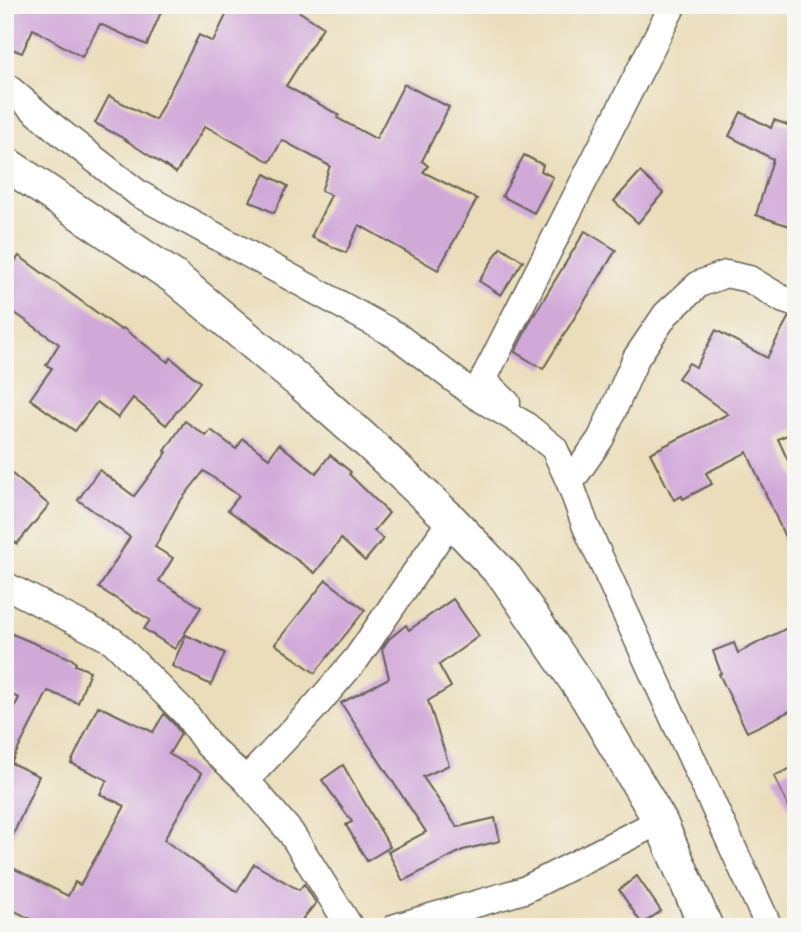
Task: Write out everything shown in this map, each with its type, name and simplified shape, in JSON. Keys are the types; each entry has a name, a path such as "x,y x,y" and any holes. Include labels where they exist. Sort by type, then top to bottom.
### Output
{"main road":[{"path":"5,163 174,277 302,384 451,520 506,578 588,699 660,821 706,927"}],"street":[{"path":"673,5 483,380 554,448 586,527 769,927"},
{"path":"5,85 139,194 396,335 476,396 524,425 554,448"},
{"path":"570,483 601,438 636,358 666,314 699,284 726,274 737,276 749,279 784,300 796,304"},
{"path":"246,780 357,658 451,520"},
{"path":"5,585 113,641 186,715 208,745 246,780 291,834 350,927"},
{"path":"396,927 524,890 660,821"}],"building":[{"path":"5,5 164,5 147,45 100,24 82,57 33,29 22,53 5,46"},
{"path":"231,5 289,5 323,27 286,86 376,139 404,84 449,107 422,161 428,166 423,172 477,199 438,270 359,225 346,253 311,237 331,195 321,191 330,166 282,140 270,162 205,126 176,173 95,123 109,96 155,120 199,35 213,42"},
{"path":"741,112 771,128 774,120 796,128 796,228 756,215 773,159 729,136"},
{"path":"524,155 543,165 541,171 553,177 534,213 502,196"},
{"path":"640,172 663,193 638,223 614,201"},
{"path":"265,174 288,186 274,213 250,201"},
{"path":"585,231 616,250 543,369 515,352 531,320"},
{"path":"501,247 523,261 501,295 479,281"},
{"path":"19,256 168,362 171,358 200,382 166,425 133,398 118,418 97,402 75,431 30,399 52,368 46,365 59,344 5,306 5,274"},
{"path":"788,318 796,319 796,431 778,439 796,478 796,562 747,452 706,473 712,484 683,499 682,496 674,500 650,453 728,414 678,378 689,363 696,367 716,330 767,358"},
{"path":"185,421 206,436 211,430 236,449 243,439 269,458 279,444 316,473 330,455 351,472 349,474 389,513 374,531 383,539 365,561 341,539 315,573 228,510 239,496 204,471 178,504 155,547 173,558 159,581 201,607 175,649 144,629 150,620 99,588 130,537 78,500 99,470 134,496 167,452 165,451"},
{"path":"5,468 49,505 17,544 5,534"},
{"path":"326,580 365,610 315,673 275,644"},
{"path":"453,599 479,636 439,665 451,687 428,701 449,765 423,777 457,827 495,818 500,841 463,850 403,881 388,852 426,832 341,703 389,678 382,649 389,639 406,625 409,630"},
{"path":"787,628 796,646 796,708 747,732 719,674 721,673 713,651 734,643 738,653"},
{"path":"5,631 72,659 75,665 90,671 78,703 48,691 11,763 39,776 5,853 5,725 19,698 5,692"},
{"path":"186,635 225,653 211,685 172,666"},
{"path":"98,706 153,732 164,714 174,724 181,734 169,754 202,773 164,840 237,892 254,864 299,890 304,884 316,903 296,927 46,927 5,906 5,864 68,896 75,882 80,885 125,806 100,794 107,780 71,763"},
{"path":"343,765 390,847 367,861 346,825 352,822 322,780"},
{"path":"796,766 796,823 774,776"},
{"path":"637,876 661,911 642,924 619,890"}]}
